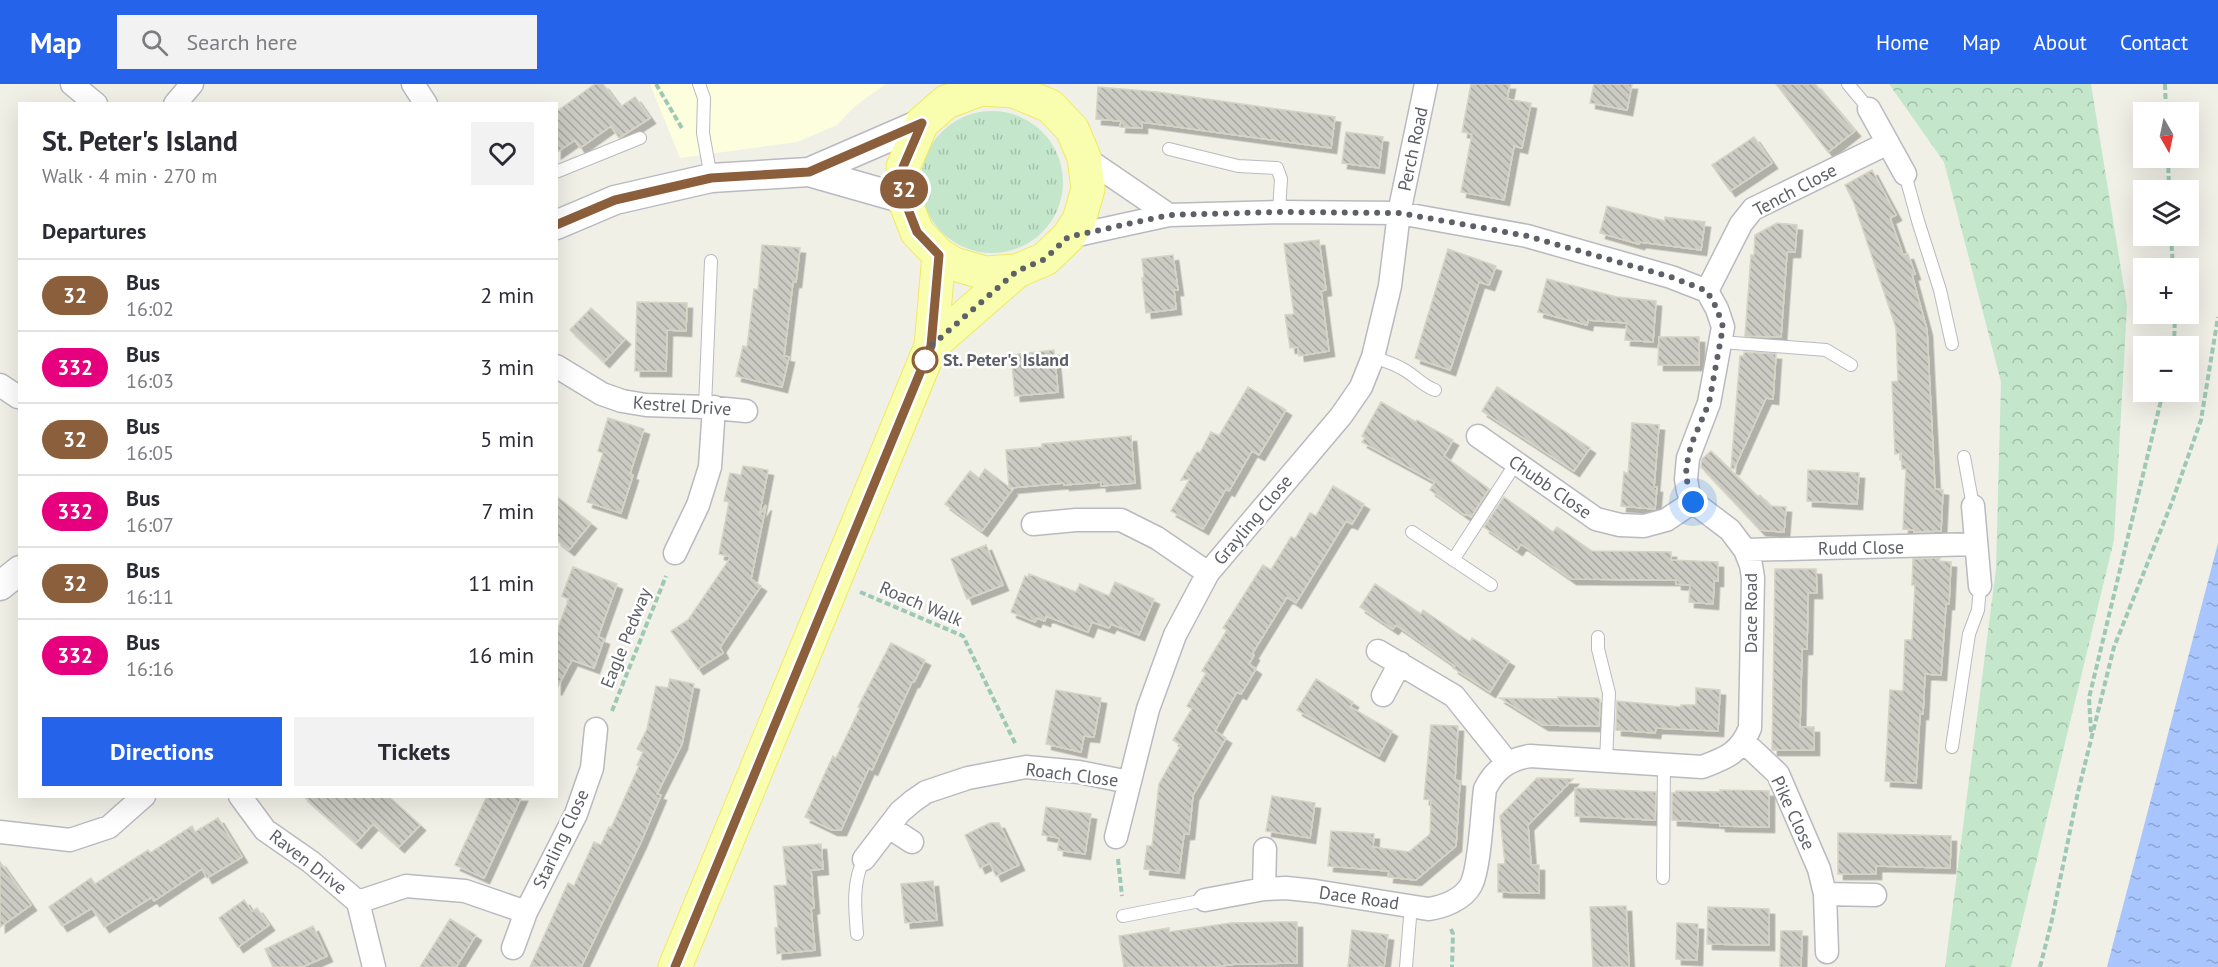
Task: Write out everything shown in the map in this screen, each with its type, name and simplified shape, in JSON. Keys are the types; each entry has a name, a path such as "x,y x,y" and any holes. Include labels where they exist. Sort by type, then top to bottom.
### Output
{"main road":[{"path":"931,346 1017,271 1045,259 1068,237 1079,220 1088,189 1084,157 1072,129 1049,95 983,87 946,102 922,123 903,167 904,199 917,232 939,255 954,264 985,273 1017,271"},
{"path":"675,967 931,346 939,255"}],"street":[{"path":"72,84 94,102"},
{"path":"177,102 192,84"},
{"path":"413,84 425,102"},
{"name":"Perch Road","path":"1399,213 1426,84"},
{"path":"1869,109 1905,174"},
{"path":"809,172 922,123"},
{"name":"Tench Close","path":"1707,291 1741,224 1753,209 1888,143"},
{"path":"1084,157 1169,215"},
{"path":"558,224 615,200 711,178 809,172 904,199"},
{"path":"1068,237 1169,215 1279,212 1399,213 1527,236 1671,277 1707,291 1717,309 1723,327 1709,403 1691,445 1686,468 1688,491 1693,502"},
{"name":"Grayling Close","path":"1116,837 1148,709 1175,635 1209,573 1341,416 1360,387 1373,357 1390,286 1399,213"},
{"name":"Kestrel Drive","path":"559,373 622,402 746,411"},
{"path":"675,553 698,505 710,467 709,407"},
{"name":"Chubb Close","path":"1478,436 1596,519 1620,525 1644,526 1666,520 1693,502"},
{"name":"Dace Road","path":"1693,502 1730,530 1745,550 1751,565 1753,578 1750,728 1744,742"},
{"path":"1973,506 1980,586"},
{"path":"1033,524 1076,520 1121,520 1157,538 1209,573"},
{"name":"Rudd Close","path":"1745,550 1976,544"},
{"path":"0,586 18,572"},
{"path":"1378,651 1454,696 1507,762"},
{"path":"1383,695 1400,663"},
{"name":"Starling Close","path":"513,948 526,912 576,814 592,768 596,729"},
{"path":"1443,907 1459,897 1470,886 1476,870 1485,789 1489,780 1507,762 1530,756 1702,766 1726,758 1744,742"},
{"name":"Pike Close","path":"1744,742 1778,774 1819,869 1826,894 1827,960"},
{"name":"Roach Close","path":"864,859 900,812 926,792 968,778 1026,767 1079,772 1129,782"},
{"path":"0,832 70,840 109,827 142,798"},
{"name":"Raven Drive","path":"241,798 265,830 311,862 358,902 374,967"},
{"path":"889,827 912,842"},
{"path":"1264,849 1264,889"},
{"name":"Starling Close","path":"358,902 406,886 465,891 526,912"},
{"name":"Dace Road","path":"1205,900 1264,889 1315,891 1428,909 1443,907"},
{"path":"1826,894 1875,895"}],"lane":[{"path":"699,84 704,98 703,133 711,178"},
{"path":"1848,84 1869,109"},
{"path":"558,171 640,138"},
{"path":"1169,149 1238,166 1277,168 1281,179 1279,212"},
{"path":"1905,174 1940,290 1952,344"},
{"path":"709,407 711,261"},
{"path":"1721,342 1826,350 1851,365"},
{"path":"1373,357 1401,368 1414,376 1422,385 1435,390"},
{"path":"1964,457 1973,506"},
{"path":"1452,560 1516,463"},
{"path":"1412,532 1491,585"},
{"path":"1952,747 1969,634 1978,610 1980,586"},
{"path":"1598,637 1598,649 1609,693 1606,761"},
{"path":"1663,878 1664,765"},
{"path":"857,934 856,887 858,869 864,859"},
{"path":"1123,916 1205,900"},
{"path":"1406,967 1411,905"}],"path":[{"path":"2165,84 2166,102"},
{"path":"2040,967 2078,792 2114,647 2172,502 2201,420 2218,317"},
{"path":"2091,739 2089,698 2161,402"},
{"name":"Eagle Pedway","path":"596,729 612,711 675,553"},
{"name":"Roach Walk","path":"833,581 963,636 1026,767"},
{"path":"1116,837 1123,916"},
{"path":"1443,907 1453,934 1452,967"}],"shaded area":[{"path":"650,84 886,84 855,106 837,125 797,142 680,158"}],"green space":[{"path":"1889,84 2091,84 2127,306 2114,540 2011,967 1945,967 1996,569 2001,382 1944,162"},
{"path":"992,111 1019,116 1042,132 1058,155 1063,182 1058,209 1042,232 1019,248 992,253 965,248 942,232 926,209 921,182 926,155 942,132 965,116"}],"water":[{"path":"2218,543 2218,967 2107,967"}],"building":[{"path":"595,84 603,84 620,107 635,97 650,118 619,138 611,126 580,148 575,140 558,152 558,111"},
{"path":"1471,84 1510,84 1507,99 1531,103 1522,148 1514,146 1504,200 1461,192 1472,134 1462,132"},
{"path":"1594,84 1632,84 1627,110 1590,103"},
{"path":"1776,84 1815,84 1855,131 1828,152"},
{"path":"1098,87 1157,92 1335,117 1331,148 1142,122 1142,128 1120,127 1121,121 1096,119"},
{"path":"1346,132 1383,137 1379,168 1342,163"},
{"path":"1754,137 1772,163 1730,191 1712,165"},
{"path":"1872,170 1896,215 1890,218 1903,255 1908,254 1915,274 1912,275 1927,330 1935,489 1943,490 1941,531 1914,532 1914,530 1903,529 1906,469 1902,469 1901,453 1895,454 1892,382 1898,381 1896,328 1854,203 1845,185"},
{"path":"1607,206 1665,221 1665,217 1705,222 1701,250 1640,242 1639,244 1600,233"},
{"path":"1777,223 1797,225 1795,252 1787,252 1781,337 1745,336 1751,255 1754,255 1755,235"},
{"path":"1319,240 1326,290 1321,291 1329,351 1299,356 1298,347 1290,348 1285,315 1294,314 1284,244"},
{"path":"762,245 800,248 796,282 793,282 784,356 789,357 782,387 736,376 743,346 747,347 754,289 758,290"},
{"path":"1448,249 1496,266 1489,285 1479,282 1450,370 1415,358"},
{"path":"1173,255 1178,290 1174,290 1176,309 1146,313 1142,259"},
{"path":"1547,279 1617,297 1656,301 1653,342 1625,340 1627,323 1588,320 1587,325 1538,312"},
{"path":"637,302 687,303 686,331 667,330 666,371 635,371"},
{"path":"591,308 625,339 604,362 570,330"},
{"path":"1659,337 1699,337 1699,365 1658,365"},
{"path":"1054,350 1058,392 1015,396 1011,355"},
{"path":"1744,352 1776,354 1773,399 1766,398 1734,469 1731,468 1740,356 1744,356"},
{"path":"1248,387 1286,410 1259,455 1252,451 1229,491 1226,489 1203,529 1171,511 1190,479 1181,480 1197,452 1200,453 1211,432 1219,436"},
{"path":"1497,387 1590,448 1574,471 1482,411"},
{"path":"1381,402 1453,440 1444,456 1489,489 1471,517 1430,490 1435,482 1362,442 1365,438 1362,436"},
{"path":"608,418 644,429 621,513 587,502 603,453 598,451"},
{"path":"1632,423 1659,425 1654,487 1657,487 1655,509 1621,506 1624,472 1628,474"},
{"path":"1131,436 1135,483 1101,486 1101,482 1064,485 1064,483 1009,488 1012,490 982,531 945,504 970,471 979,478 985,469 1009,487 1006,450 1042,447 1042,444"},
{"path":"1711,451 1758,497 1760,495 1771,506 1786,507 1784,532 1760,530 1701,467 1702,459"},
{"path":"743,466 768,470 759,516 766,505 751,579 761,586 720,647 723,653 698,669 671,631 688,620 731,557 719,554 729,502 724,501 730,473 741,475"},
{"path":"1808,470 1859,473 1857,504 1807,501"},
{"path":"1333,486 1364,504 1352,524 1346,521 1296,603 1287,597 1252,654 1254,655 1249,664 1256,669 1241,694 1237,692 1215,731 1226,738 1193,795 1189,834 1184,834 1179,873 1144,869 1147,846 1152,846 1159,784 1181,745 1173,740 1192,709 1187,706 1206,673 1202,671 1227,630 1223,628 1263,565 1271,570 1291,537 1295,539 1310,513 1316,516"},
{"path":"1504,497 1553,532 1557,527 1592,551 1671,552 1671,560 1718,562 1718,581 1714,581 1713,604 1689,602 1690,585 1676,584 1676,580 1571,579 1521,544 1517,550 1484,527"},
{"path":"558,498 591,523 569,550 558,542"},
{"path":"986,545 1003,585 967,599 951,559"},
{"path":"1940,558 1939,561 1951,562 1949,604 1946,604 1941,675 1925,674 1916,783 1885,781 1890,690 1903,691 1905,640 1912,640 1915,585 1912,585 1913,559"},
{"path":"573,567 617,584 598,637 604,639 594,668 572,660 558,686 558,628 569,599 562,596"},
{"path":"1775,569 1816,569 1817,593 1808,593 1807,649 1802,649 1800,727 1814,727 1814,750 1772,750"},
{"path":"1029,574 1076,592 1080,584 1109,596 1115,582 1154,599 1139,635 1111,624 1109,628 1092,622 1088,632 1046,616 1045,621 1037,618 1035,622 1011,612 1025,576 1028,577"},
{"path":"1375,584 1421,614 1423,610 1470,642 1472,638 1509,661 1490,692 1453,668 1455,666 1396,625 1393,629 1360,607"},
{"path":"891,643 925,660 912,682 872,770 869,768 841,830 832,830 805,817 833,756 836,758 860,708 858,707"},
{"path":"670,679 694,684 682,744 657,794 661,795 641,842 581,967 530,967 568,883 574,886 594,842 601,845 609,827 611,828 639,766 637,765 643,752 637,749 647,729 656,686 668,688"},
{"path":"1316,679 1353,702 1350,707 1392,731 1379,756 1297,710"},
{"path":"1696,688 1720,690 1718,731 1656,728 1655,733 1616,730 1617,701 1681,707 1681,705 1696,705"},
{"path":"1056,690 1101,698 1094,737 1084,736 1081,752 1046,744"},
{"path":"1558,697 1598,698 1600,700 1599,726 1543,725 1500,698 1558,699"},
{"path":"1431,725 1458,726 1455,780 1460,781 1456,846 1416,880 1388,877 1389,871 1328,866 1331,831 1374,834 1373,847 1409,852 1430,834 1431,800 1424,799"},
{"path":"1537,778 1573,779 1528,825 1531,865 1539,865 1539,893 1498,892 1498,864 1505,864 1500,816"},
{"path":"1575,788 1656,792 1655,820 1575,816"},
{"path":"1720,790 1769,791 1769,827 1720,826 1720,823 1672,820 1672,793 1676,791 1720,792"},
{"path":"1272,796 1315,803 1310,838 1266,831"},
{"path":"305,798 390,798 420,825 399,847 373,824 356,843"},
{"path":"486,798 521,798 484,878 455,865"},
{"path":"1046,807 1091,814 1085,854 1058,850 1059,838 1042,835"},
{"path":"218,818 242,857 207,878 202,869 154,901 152,897 104,927 92,908 62,926 49,907 91,878 95,884 148,850 150,853 192,826 195,832"},
{"path":"990,823 999,823 1019,865 996,876 990,863 980,868 965,835"},
{"path":"1838,833 1951,836 1950,868 1876,866 1876,874 1838,874"},
{"path":"821,844 823,869 811,870 814,908 811,909 815,950 777,954 775,928 778,928 774,886 787,885 783,847"},
{"path":"0,862 31,905 0,927"},
{"path":"933,881 937,920 905,923 901,884"},
{"path":"244,900 252,912 257,908 269,925 238,947 219,918"},
{"path":"1626,906 1629,967 1593,967 1590,907"},
{"path":"1708,907 1769,909 1769,945 1707,944"},
{"path":"450,919 476,935 456,967 420,967"},
{"path":"1297,922 1297,963 1235,964 1213,967 1124,967 1119,936 1169,928 1169,932 1231,923"},
{"path":"1677,923 1698,924 1697,960 1676,959"},
{"path":"313,926 327,956 302,967 273,967 265,949"},
{"path":"1352,930 1388,935 1384,967 1348,967"},
{"path":"1781,931 1802,931 1801,967 1780,967"}],"bus line":[{"name":"32","path":"558,224 615,200 711,178 809,172 922,123 903,167 904,199 917,232 939,255 931,346 675,967"}],"place":[{"name":"St. Peter's Island","path":"925,360"}],"route":[{"path":"925,360 922,367 931,346 1017,271 1045,259 1068,237 1169,215 1279,212 1399,213 1527,236 1671,277 1707,291 1717,309 1723,327 1709,403 1691,445 1686,468 1688,491 1693,502"}]}
